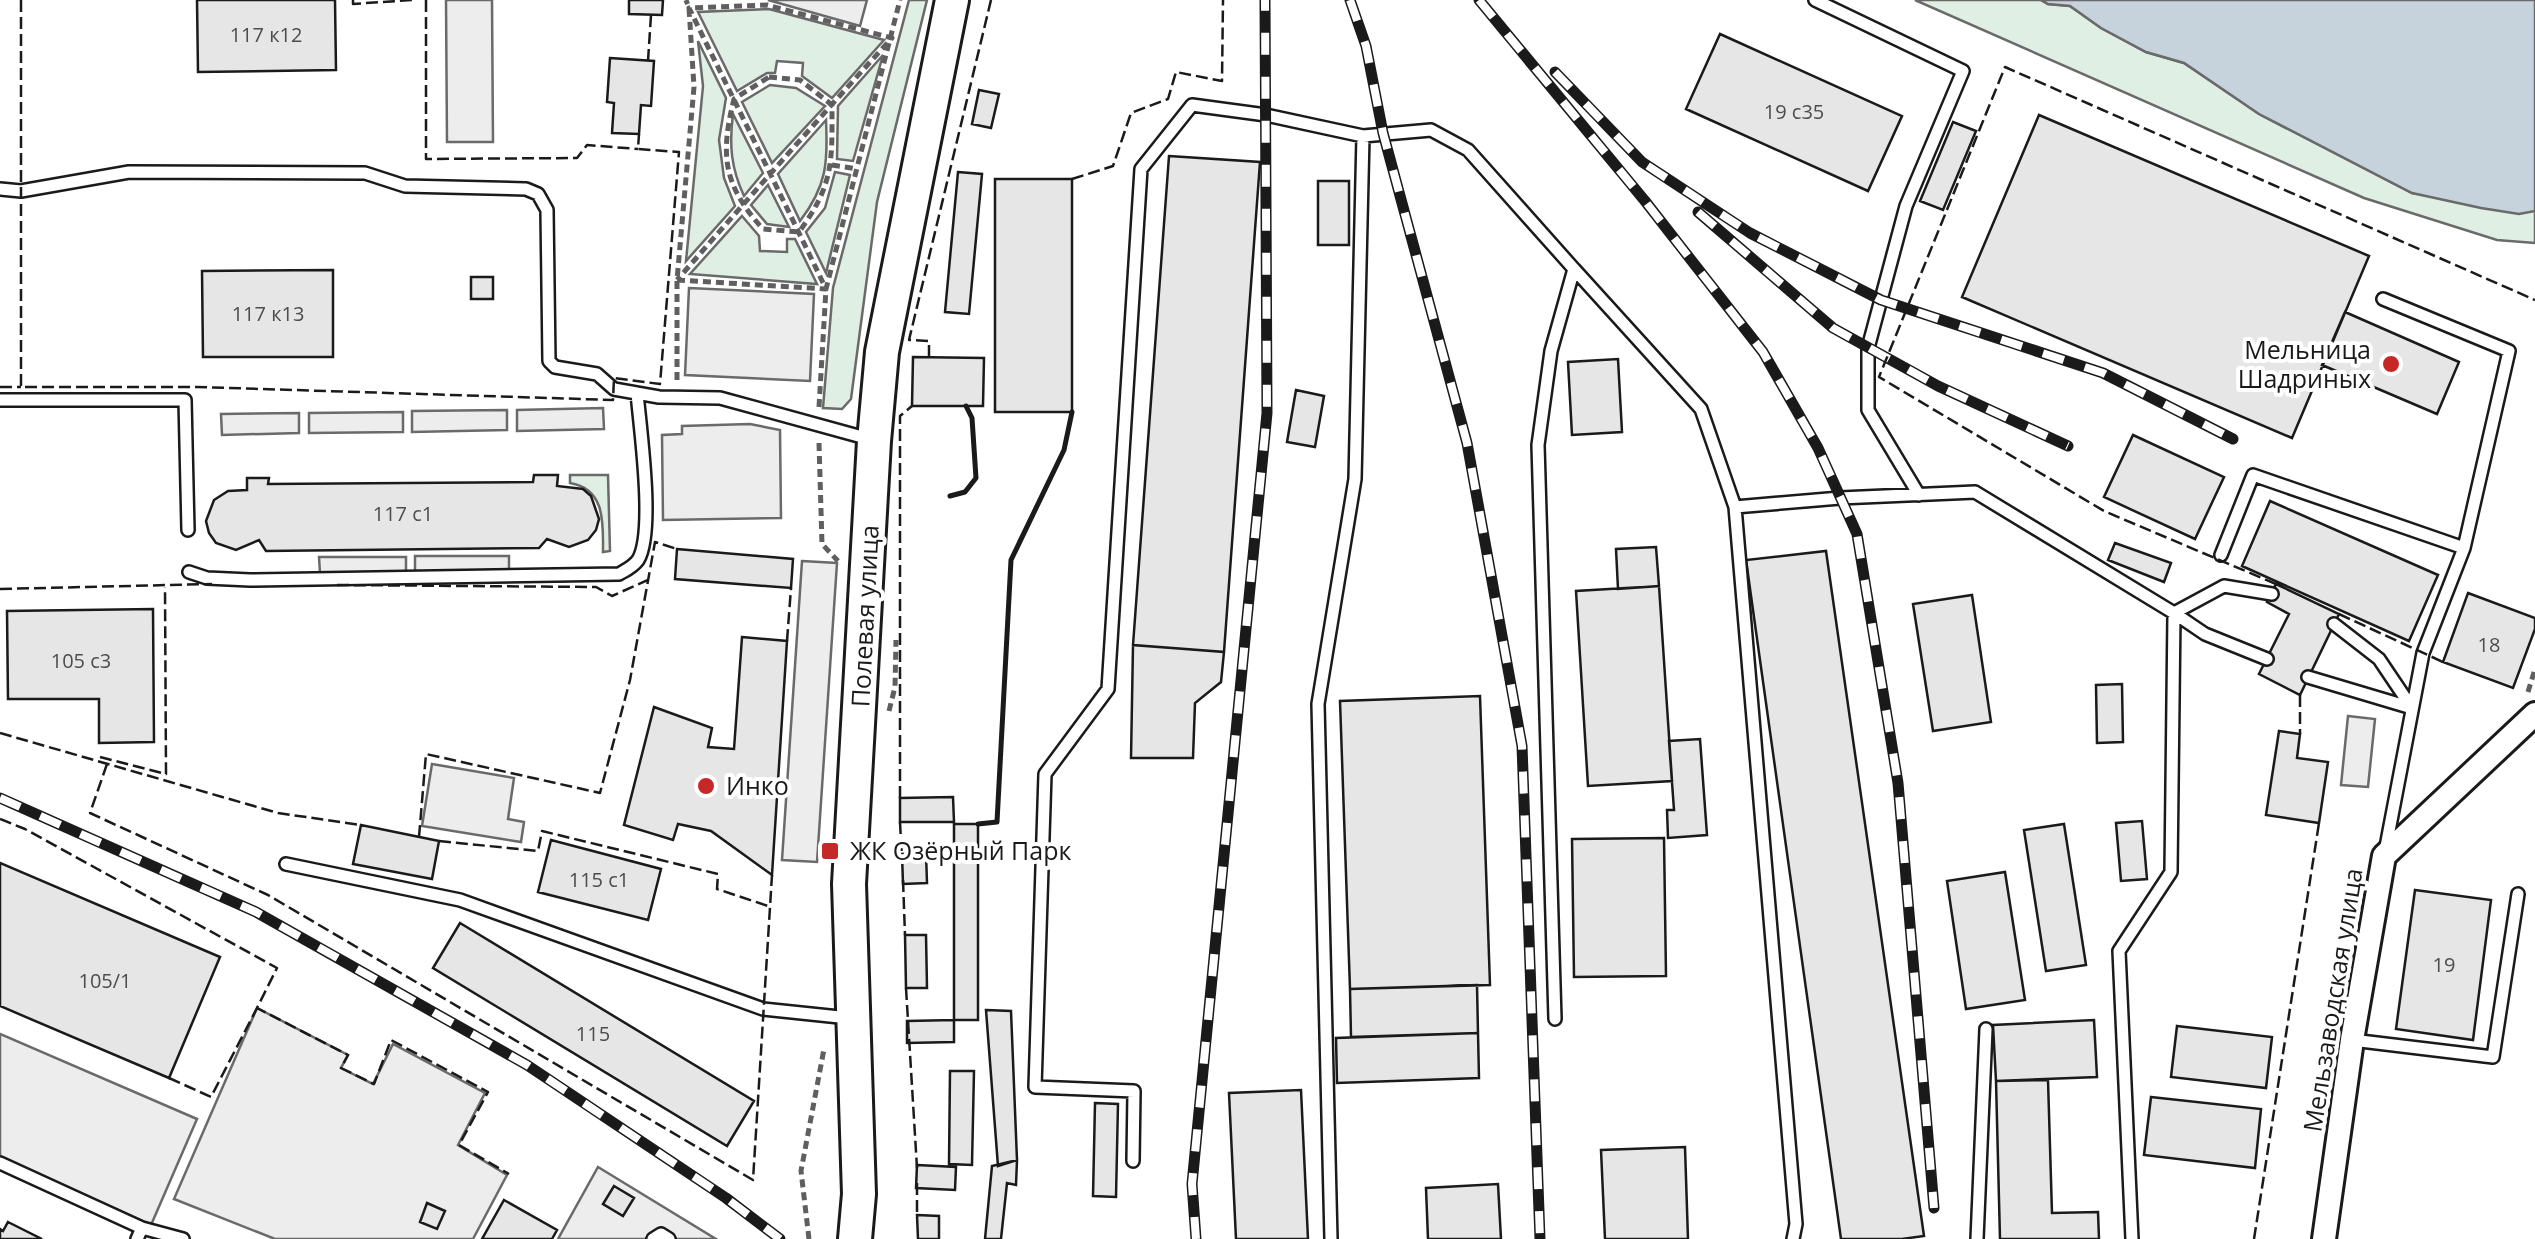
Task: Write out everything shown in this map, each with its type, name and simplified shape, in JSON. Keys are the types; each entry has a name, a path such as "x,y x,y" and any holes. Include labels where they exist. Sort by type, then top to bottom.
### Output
{"street":[{"name":"Полевая улица","path":"856,1239 859,1194 849,884 874,440 882,352 952,0"},
{"name":"Мельзаводская улица","path":"2324,1239 2352,1040 2384,856 2532,703"}],"lane":[{"path":"1815,0 1963,70 1906,206 1868,348 1868,410 1920,494"},
{"path":"1133,1162 1134,1091 1035,1087 1044,774 1108,689 1141,169 1192,104 1266,114 1363,136 1431,130 1468,150 1701,409 1735,507 1796,1224 1793,1239"},
{"path":"1331,1239 1318,704 1355,479 1363,136"},
{"path":"0,189 21,190 129,172 365,173 404,186 526,188 538,194 547,210 550,361 555,367 597,374 614,389 720,398 874,440"},
{"path":"1555,1020 1538,445 1551,351 1574,270"},
{"path":"2383,298 2509,351 2464,548 2422,653 2384,856"},
{"path":"189,572 207,578 250,580 619,574 633,565 640,554 646,505 637,393"},
{"path":"0,400 185,400 188,530"},
{"path":"2221,555 2253,475 2464,548"},
{"path":"1735,507 1976,492 2205,634 2267,659"},
{"path":"2174,613 2224,586 2272,594"},
{"path":"2132,1239 2119,952 2171,872 2174,613"},
{"path":"2334,624 2378,659 2412,708"},
{"path":"2308,677 2412,708"},
{"path":"286,864 460,900 764,1009 853,1018"},
{"path":"2352,1040 2493,1056 2518,894"},
{"path":"1977,1239 1986,1028"},
{"path":"0,1163 140,1233 184,1239"},
{"path":"653,1239 661,1234 669,1239"}],"path":[{"path":"677,280 826,289 686,0"},
{"path":"677,280 892,38 766,5 689,8"},
{"path":"677,396 677,280 694,88 689,8"},
{"path":"799,232 763,229 742,206 729,174 724,138 734,99 769,77 800,80 832,105"},
{"path":"799,232 820,202 832,165 832,105"},
{"path":"832,165 857,170"},
{"path":"2532,703 2535,669"}],"green space":[{"path":"909,0 927,0 877,202 851,399 842,409 823,408 833,288"},
{"path":"1915,0 2041,0 2070,6 2146,52 2184,63 2259,114 2412,193 2535,211 2535,243 2497,240 2364,198"},
{"path":"769,9 884,40 832,98 802,76 803,63 777,61 775,73 767,73 737,91 698,12"},
{"path":"698,41 726,98 719,140 724,178 735,206 686,261 703,86"},
{"path":"883,55 853,161 837,159 838,106"},
{"path":"770,85 796,88 825,106 772,163 742,102"},
{"path":"733,114 763,173 744,196 732,156"},
{"path":"826,120 827,149 821,185 800,221 778,174"},
{"path":"835,172 850,175 826,273 806,232 825,208"},
{"path":"768,185 789,227 767,224 751,205"},
{"path":"742,216 759,236 760,251 787,252 787,239 795,239 817,284 690,274"},
{"path":"570,475 608,475 610,551 603,552 602,519 596,500 590,492 570,483"}],"shaded area":[{"path":"446,0 492,0 493,142 447,142"},
{"path":"768,0 867,0 860,26"},
{"path":"2041,0 2535,0 2535,211 2519,214 2412,193 2259,114 2184,63 2146,52 2070,6"},
{"path":"689,288 814,294 810,381 685,375"},
{"path":"603,408 604,429 517,431 517,410"},
{"path":"507,410 507,430 412,432 412,411"},
{"path":"403,412 403,432 309,433 309,413"},
{"path":"299,413 299,433 222,435 221,414"},
{"path":"750,424 780,430 781,518 663,520 662,435 682,434 682,426"},
{"path":"415,556 509,556 509,572 415,572"},
{"path":"319,557 406,557 406,572 320,573"},
{"path":"802,561 837,563 817,862 782,860"},
{"path":"2348,716 2375,719 2368,787 2341,785"},
{"path":"432,764 514,778 508,819 524,822 521,842 422,826"},
{"path":"257,1008 348,1055 341,1068 373,1084 393,1044 485,1093 458,1145 507,1175 473,1239 275,1239 174,1199"},
{"path":"0,1034 197,1119 151,1225 0,1157"},
{"path":"598,1167 716,1239 558,1239"}],"building":[{"path":"197,0 335,0 336,70 198,72"},
{"path":"629,0 663,0 662,15 629,14"},
{"path":"1720,34 1902,116 1868,191 1686,109"},
{"path":"610,58 654,61 651,106 641,105 639,134 612,133 614,103 607,102"},
{"path":"979,90 999,94 991,128 972,124"},
{"path":"2039,115 2369,256 2292,438 1962,297"},
{"path":"1953,122 1976,131 1943,210 1920,201"},
{"path":"1169,156 1260,162 1224,652 1133,645"},
{"path":"958,172 982,174 969,314 945,312"},
{"path":"995,179 1072,179 1072,412 995,412"},
{"path":"1318,181 1349,181 1349,245 1318,245"},
{"path":"333,270 333,357 203,357 202,271"},
{"path":"471,277 493,277 493,299 471,299"},
{"name":"Мельница Шадриных","path":"2345,312 2459,362 2437,414 2322,365"},
{"path":"913,357 984,358 983,406 912,406"},
{"path":"1618,359 1622,432 1572,435 1568,362"},
{"path":"1296,390 1324,396 1315,447 1287,442"},
{"path":"2133,435 2224,477 2195,539 2104,497"},
{"path":"534,475 558,475 557,486 583,489 591,496 599,519 588,540 569,547 547,539 539,548 266,551 259,540 236,550 216,543 206,521 214,500 228,491 247,490 247,478 269,478 268,484 533,482"},
{"path":"2270,501 2438,575 2409,641 2242,566"},
{"path":"2115,543 2171,563 2164,582 2108,560"},
{"path":"1656,547 1659,586 1618,589 1616,549"},
{"path":"677,549 793,559 791,588 675,579"},
{"path":"1826,551 1924,1236 1902,1239 1841,1239 1746,560"},
{"path":"2276,584 2339,614 2300,695 2259,674 2289,614 2267,602"},
{"path":"1659,586 1672,781 1588,786 1576,591"},
{"path":"2468,593 2535,618 2535,629 2513,688 2443,662"},
{"path":"1972,595 1991,722 1933,731 1913,604"},
{"path":"153,609 154,742 99,743 99,699 8,699 7,611"},
{"name":"Инко","path":"742,637 787,641 772,875 711,831 678,824 673,840 624,825 654,707 712,728 708,747 734,749"},
{"path":"1133,645 1224,652 1221,682 1195,703 1193,758 1131,758"},
{"path":"2122,684 2123,742 2097,743 2096,685"},
{"path":"1480,696 1490,985 1350,989 1340,701"},
{"path":"2279,731 2300,734 2297,758 2328,762 2319,823 2266,815"},
{"path":"1700,739 1707,835 1668,838 1667,810 1674,810 1669,741"},
{"path":"953,797 954,822 900,822 900,798"},
{"path":"2142,821 2147,879 2121,881 2116,823"},
{"path":"954,824 978,824 978,1020 954,1020"},
{"path":"2064,824 2086,965 2046,971 2024,830"},
{"path":"361,825 439,841 432,879 353,864"},
{"path":"1664,838 1666,976 1574,977 1572,839"},
{"path":"551,840 661,869 648,920 538,892"},
{"path":"926,853 927,883 903,884 902,854"},
{"path":"0,863 220,957 169,1078 0,1006"},
{"path":"2005,872 2025,1000 1966,1009 1947,881"},
{"path":"2415,890 2491,900 2473,1040 2396,1029"},
{"path":"460,923 754,1101 727,1146 433,968"},
{"path":"905,935 926,935 927,988 906,988"},
{"path":"1477,985 1478,1033 1351,1037 1350,989"},
{"path":"986,1010 1011,1011 1017,1160 998,1166"},
{"path":"954,1020 954,1042 907,1043 907,1021"},
{"path":"2094,1020 2097,1077 1996,1081 1993,1025"},
{"path":"2177,1026 2272,1037 2266,1088 2171,1077"},
{"path":"1478,1033 1479,1078 1337,1083 1336,1038"},
{"path":"950,1071 974,1071 972,1165 949,1164"},
{"path":"2048,1080 2052,1213 2098,1212 2099,1239 2000,1239 1996,1081"},
{"path":"1301,1090 1308,1239 1236,1239 1229,1093"},
{"path":"2151,1097 2261,1109 2255,1168 2144,1155"},
{"path":"1095,1103 1118,1104 1116,1197 1093,1196"},
{"path":"1685,1147 1688,1239 1605,1239 1601,1150"},
{"path":"1017,1160 1016,1185 1007,1183 1001,1239 985,1239 992,1166"},
{"path":"917,1165 956,1167 955,1190 916,1188"},
{"path":"1498,1184 1501,1239 1428,1239 1426,1188"},
{"path":"614,1186 634,1198 623,1216 603,1204"},
{"path":"504,1200 557,1230 552,1239 482,1239"},
{"path":"427,1203 445,1211 437,1229 420,1222"},
{"path":"917,1215 939,1216 939,1239 918,1239"},
{"path":"8,1222 42,1239 0,1239 0,1229 3,1231"}],"railway":[{"path":"1196,1239 1192,1184 1267,413 1265,0"},
{"path":"1350,0 1366,46 1383,133 1467,443 1522,746 1540,1239"},
{"path":"1479,0 1763,352 1818,448 1857,534 1898,783 1934,1208"},
{"path":"1555,72 1642,162 1750,233 1881,300 2103,373 2233,439"},
{"path":"1698,212 1833,328 1938,386 2068,446"},
{"path":"0,798 256,912 527,1065 726,1198 780,1239"}],"fence":[{"path":"21,0 21,387 197,387 613,400 614,378 660,384 679,152 638,149 639,134"},
{"path":"353,0 353,4 412,0"},
{"path":"426,0 426,159 577,158 587,145 638,149"},
{"path":"929,357 929,341 909,340 991,0"},
{"path":"1072,179 1113,166 1131,113 1168,99 1176,72 1222,81 1223,0"},
{"path":"648,61 651,15"},
{"path":"2276,584 2104,511 1879,377 2005,67 2535,300"},
{"path":"0,387 21,387"},
{"path":"900,798 900,416 912,406"},
{"path":"419,837 426,754 600,793 630,680 655,542 677,549"},
{"path":"337,585 596,587 612,596 650,579"},
{"path":"0,589 212,584"},
{"path":"100,757 166,774 165,587"},
{"path":"787,641 791,588"},
{"path":"2339,614 2443,662"},
{"path":"2300,695 2300,734"},
{"path":"0,733 278,813 361,825"},
{"path":"107,764 90,813 268,895 753,1180 772,875"},
{"path":"0,819 25,829 277,968 257,1008 348,1055 341,1068 374,1084 391,1040 488,1092 459,1145 509,1174"},
{"path":"900,822 902,861"},
{"path":"2254,1239 2319,823"},
{"path":"439,841 538,851 542,831 718,874 717,889 771,907"},
{"path":"903,880 905,935"},
{"path":"906,988 917,1168"},
{"path":"169,1078 211,1097 257,1008"},
{"path":"917,1183 917,1215"}],"wall":[{"path":"950,496 965,492 976,478 972,418 966,406"},
{"path":"978,824 997,822 1011,560 1064,450 1072,412"}],"place":[{"name":"Мельница Шадриных","path":"2391,364"},
{"name":"Инко","path":"706,786"},
{"name":"ЖК Озёрный Парк","path":"830,851"}]}
